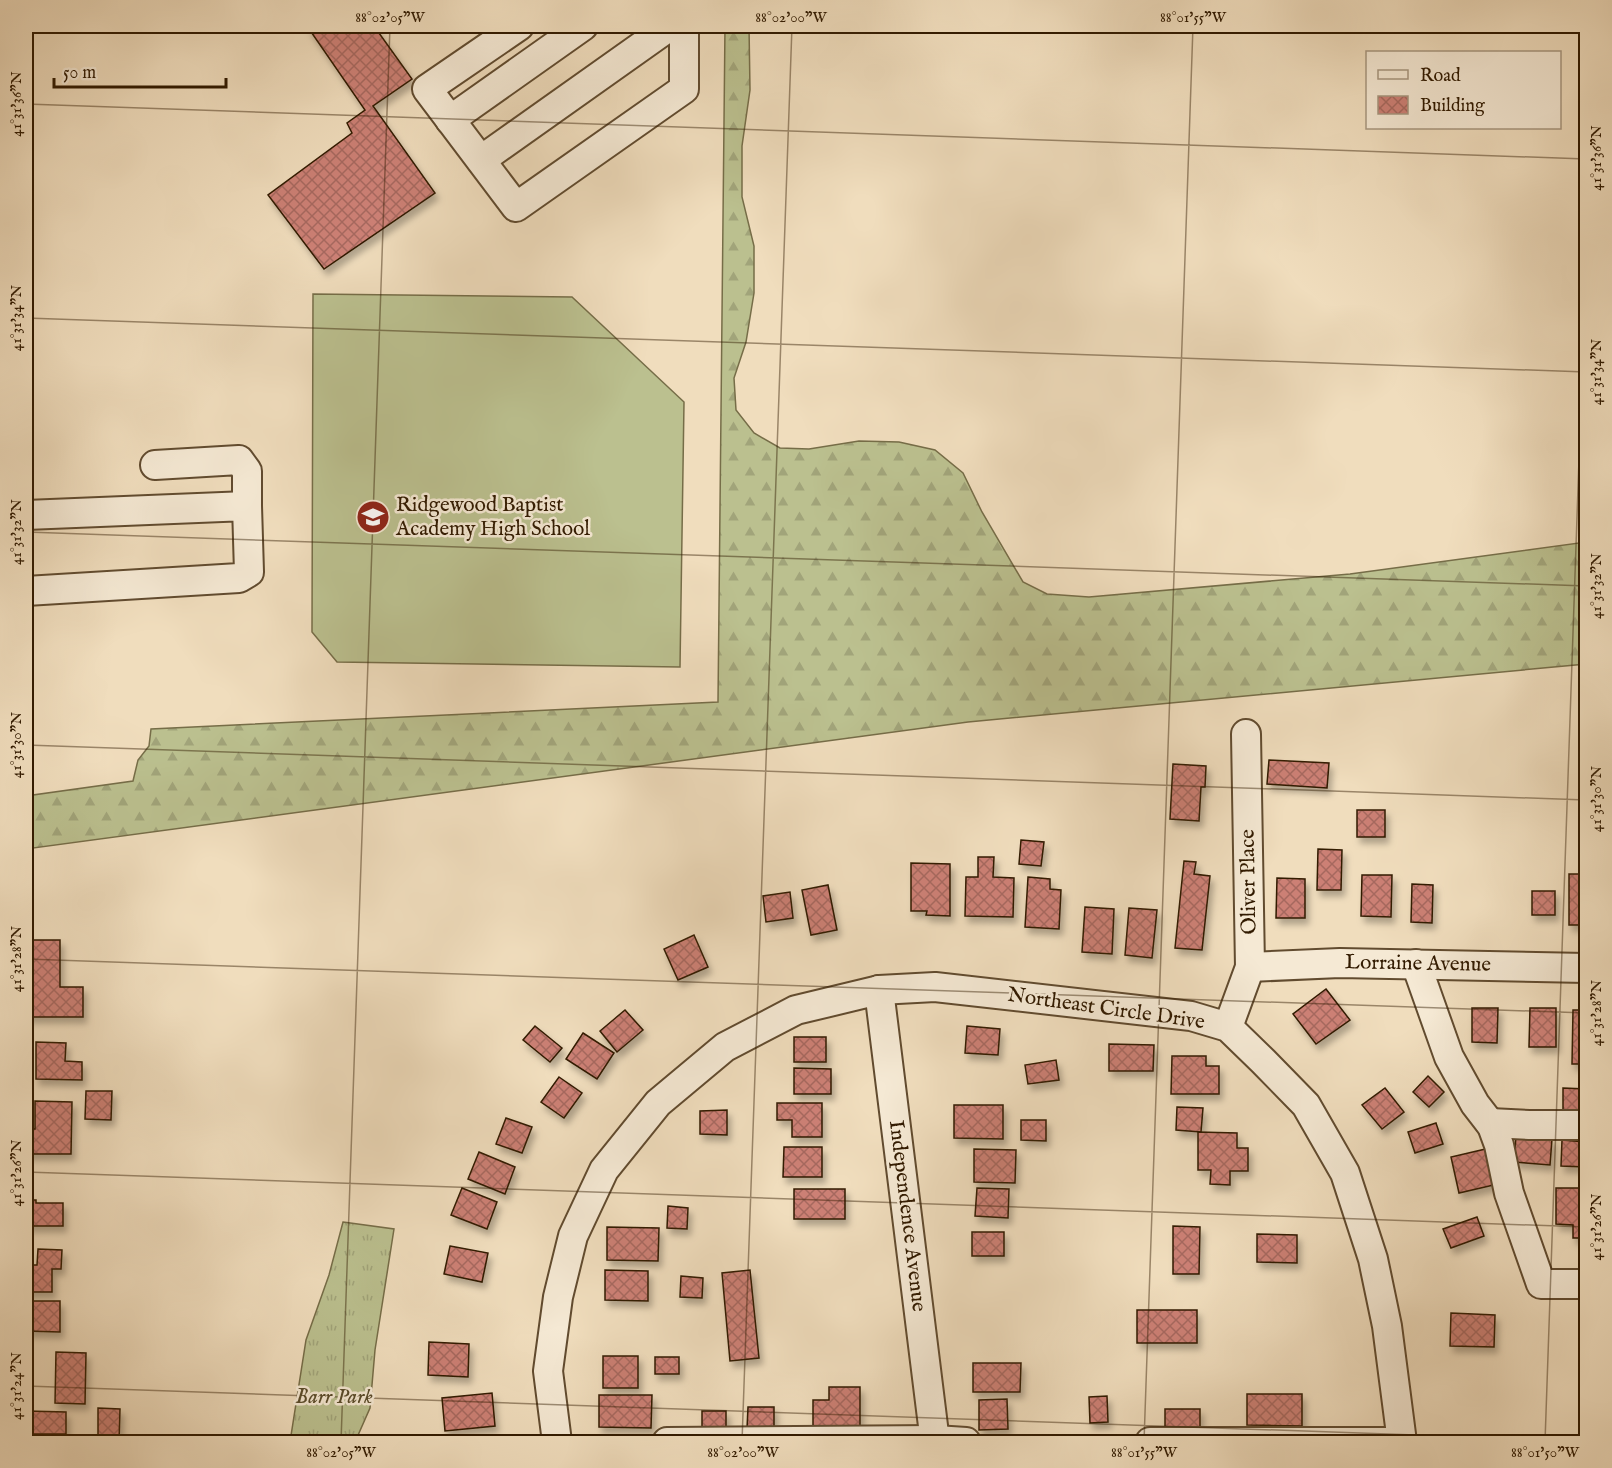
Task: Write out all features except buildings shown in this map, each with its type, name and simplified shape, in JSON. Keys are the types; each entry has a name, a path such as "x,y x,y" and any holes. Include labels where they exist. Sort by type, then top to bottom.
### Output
{"street":[{"path":"519,26 427,89 516,207 684,89 684,26"},
{"path":"450,120 583,26"},
{"path":"480,160 670,26"},
{"path":"26,591 239,578 249,572 247,471 239,460 155,465"},
{"path":"26,515 247,506"},
{"name":"Oliver Place","path":"1228,1027 1250,967 1246,734"},
{"name":"Lorraine Avenue","path":"1250,967 1340,963 1587,968"},
{"path":"1416,964 1449,1057 1475,1104 1490,1123 1499,1145 1509,1193 1541,1284 1587,1284"},
{"name":"Northeast Circle Drive","path":"557,1443 548,1371 558,1297 573,1236 604,1170 658,1103 725,1047 796,1010 879,990 935,987 1191,1016 1228,1027 1306,1105 1345,1173 1373,1259 1387,1326 1402,1442"},
{"name":"Independence Avenue","path":"879,990 935,1441"},
{"path":"1490,1123 1587,1125"},
{"path":"667,1443 935,1441 966,1443"},
{"path":"1150,1443 1402,1442"}],"green space":[{"path":"725,26 749,26 750,90 742,146 742,197 754,246 754,293 746,342 734,378 736,410 754,433 780,448 809,449 859,441 899,442 935,450 963,473 982,512 1023,582 1047,594 1089,597 1350,574 1586,542 1586,664 968,722 26,849 26,796 133,781 138,760 149,746 151,729 718,702"},
{"path":"313,294 572,297 684,402 680,667 337,662 312,632"},
{"name":"Barr Park","path":"343,1222 394,1229 375,1350 370,1408 355,1442 290,1442 306,1340 329,1275"}],"place":[{"name":"Ridgewood Baptist Academy High School","path":"373,517"}]}
